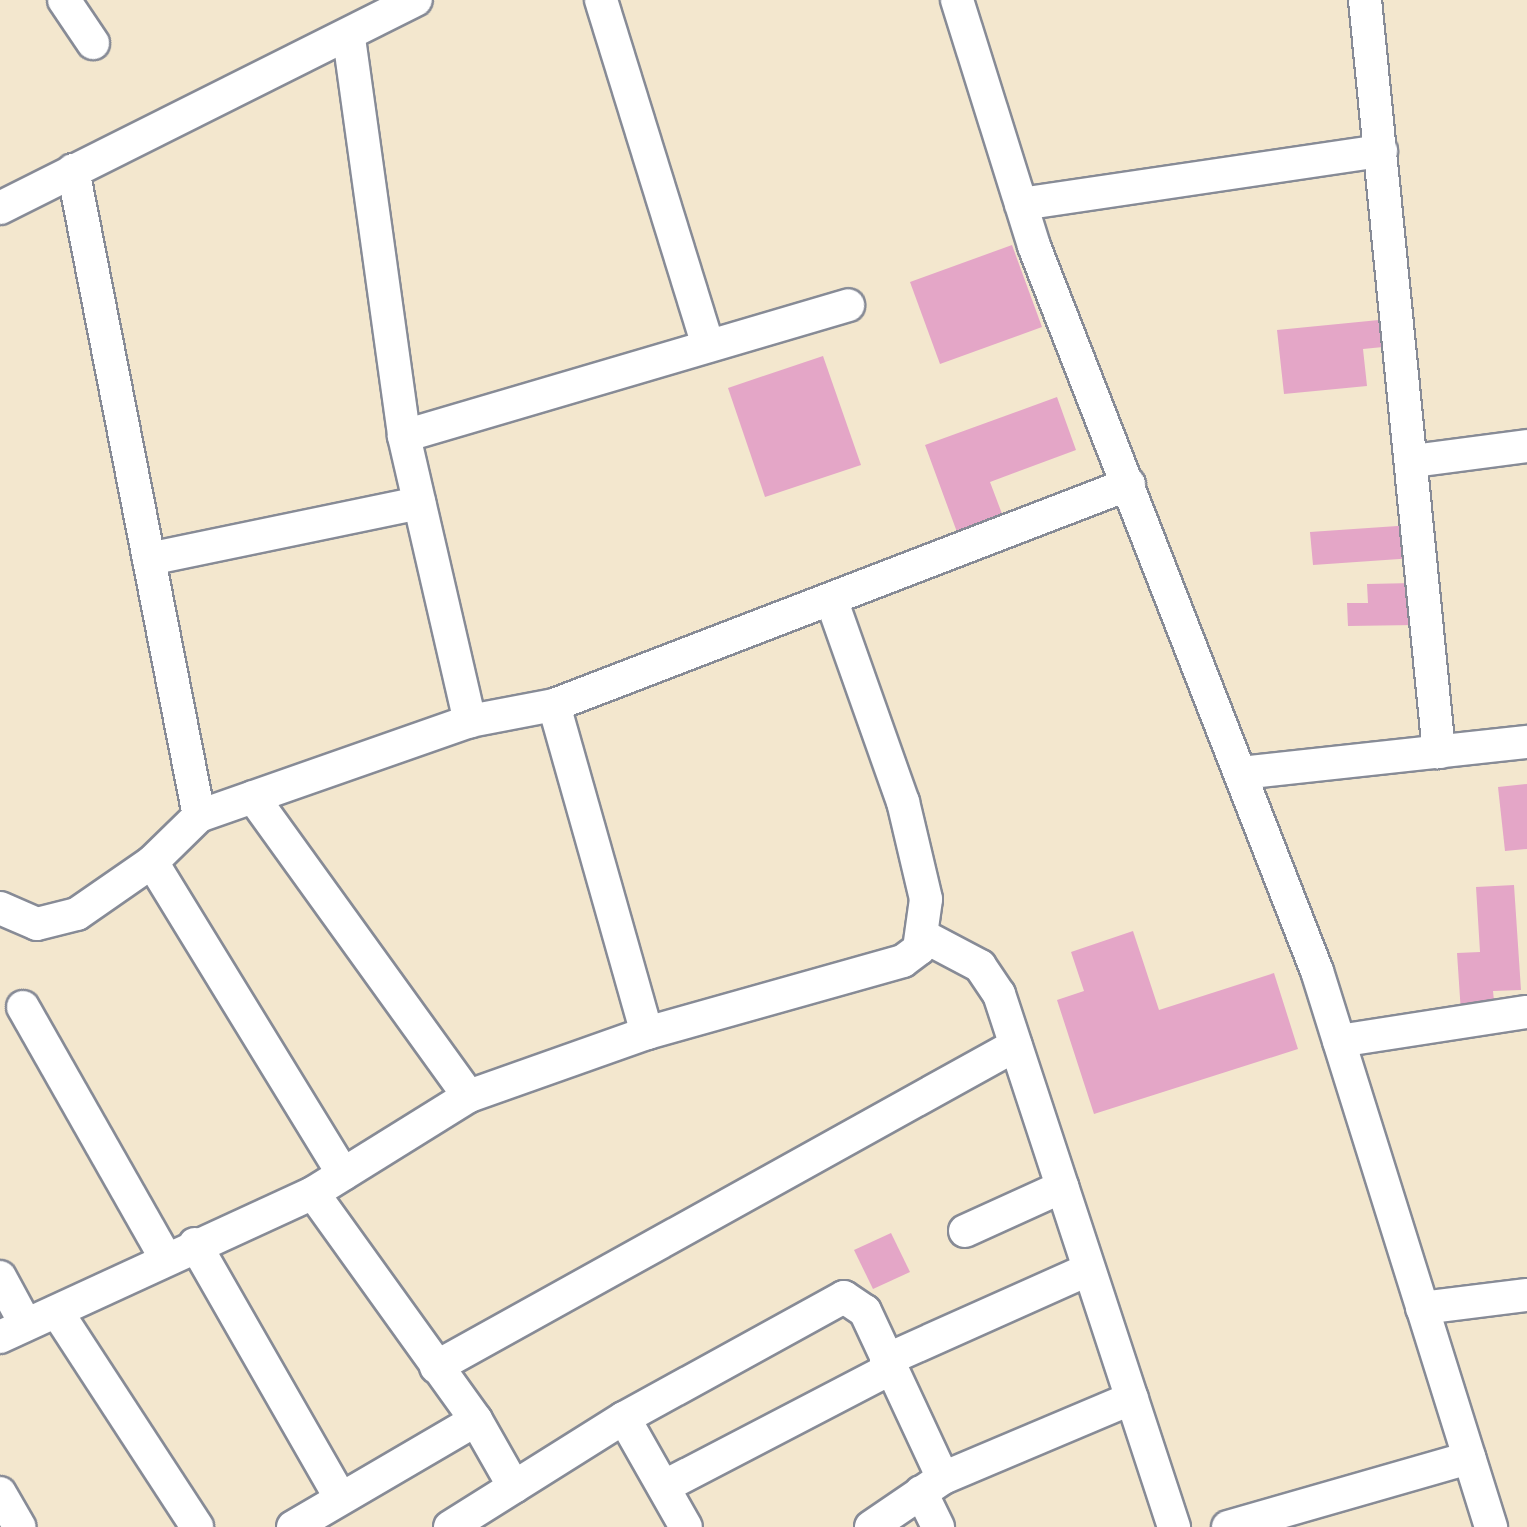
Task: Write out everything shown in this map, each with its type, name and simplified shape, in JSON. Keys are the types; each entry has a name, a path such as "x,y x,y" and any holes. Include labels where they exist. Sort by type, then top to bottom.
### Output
{"street":[{"path":"64,0 93,43"},
{"path":"0,208 349,38 416,0"},
{"path":"601,0 707,342"},
{"path":"957,0 1021,204 1241,773 1339,1041 1491,1527"},
{"path":"1365,0 1413,461 1439,752"},
{"path":"349,38 404,436 470,721"},
{"path":"1021,204 1381,151"},
{"path":"73,170 199,816"},
{"path":"404,436 707,342 848,305"},
{"path":"1413,461 1527,446"},
{"path":"0,908 37,924 56,923 152,862 199,816 470,721 554,705 832,602 1129,484"},
{"path":"149,559 419,503"},
{"path":"0,1277 13,1330 59,1315 165,1257 313,1193 469,1096 647,1033 903,961 927,938 926,899 903,802 832,602"},
{"path":"554,705 647,1033"},
{"path":"1241,773 1527,742"},
{"path":"253,797 469,1096"},
{"path":"152,862 343,1174"},
{"path":"927,938 990,977 1016,1045 1174,1527"},
{"path":"23,1007 165,1257"},
{"path":"1339,1041 1527,1012"},
{"path":"436,1367 1016,1045"},
{"path":"965,1231 1062,1187"},
{"path":"313,1193 476,1420 514,1487"},
{"path":"195,1244 340,1497"},
{"path":"665,1486 887,1365 1089,1269"},
{"path":"1422,1308 1527,1295"},
{"path":"450,1527 624,1418 834,1298 859,1303 887,1365 932,1485 938,1527"},
{"path":"59,1315 197,1527"},
{"path":"871,1527 932,1485 1132,1398"},
{"path":"624,1418 686,1527"},
{"path":"293,1527 476,1420"},
{"path":"1228,1527 1469,1458"},
{"path":"0,1493 20,1527"}],"building":[{"path":"1012,245 1042,327 940,364 910,282"},
{"path":"1379,320 1383,347 1363,349 1367,386 1284,394 1277,330"},
{"path":"823,356 861,465 765,497 728,388"},
{"path":"1057,397 1076,450 990,482 1007,527 961,543 925,445"},
{"path":"1412,525 1414,558 1313,565 1310,532"},
{"path":"1414,583 1415,625 1348,626 1347,603 1368,603 1367,584"},
{"path":"1527,784 1527,849 1505,851 1498,787"},
{"path":"1514,885 1521,990 1493,991 1495,1011 1461,1013 1457,953 1480,952 1476,887"},
{"path":"1133,931 1159,1010 1274,973 1298,1049 1094,1114 1057,1000 1084,991 1071,952"},
{"path":"891,1233 910,1272 873,1289 854,1250"}]}
